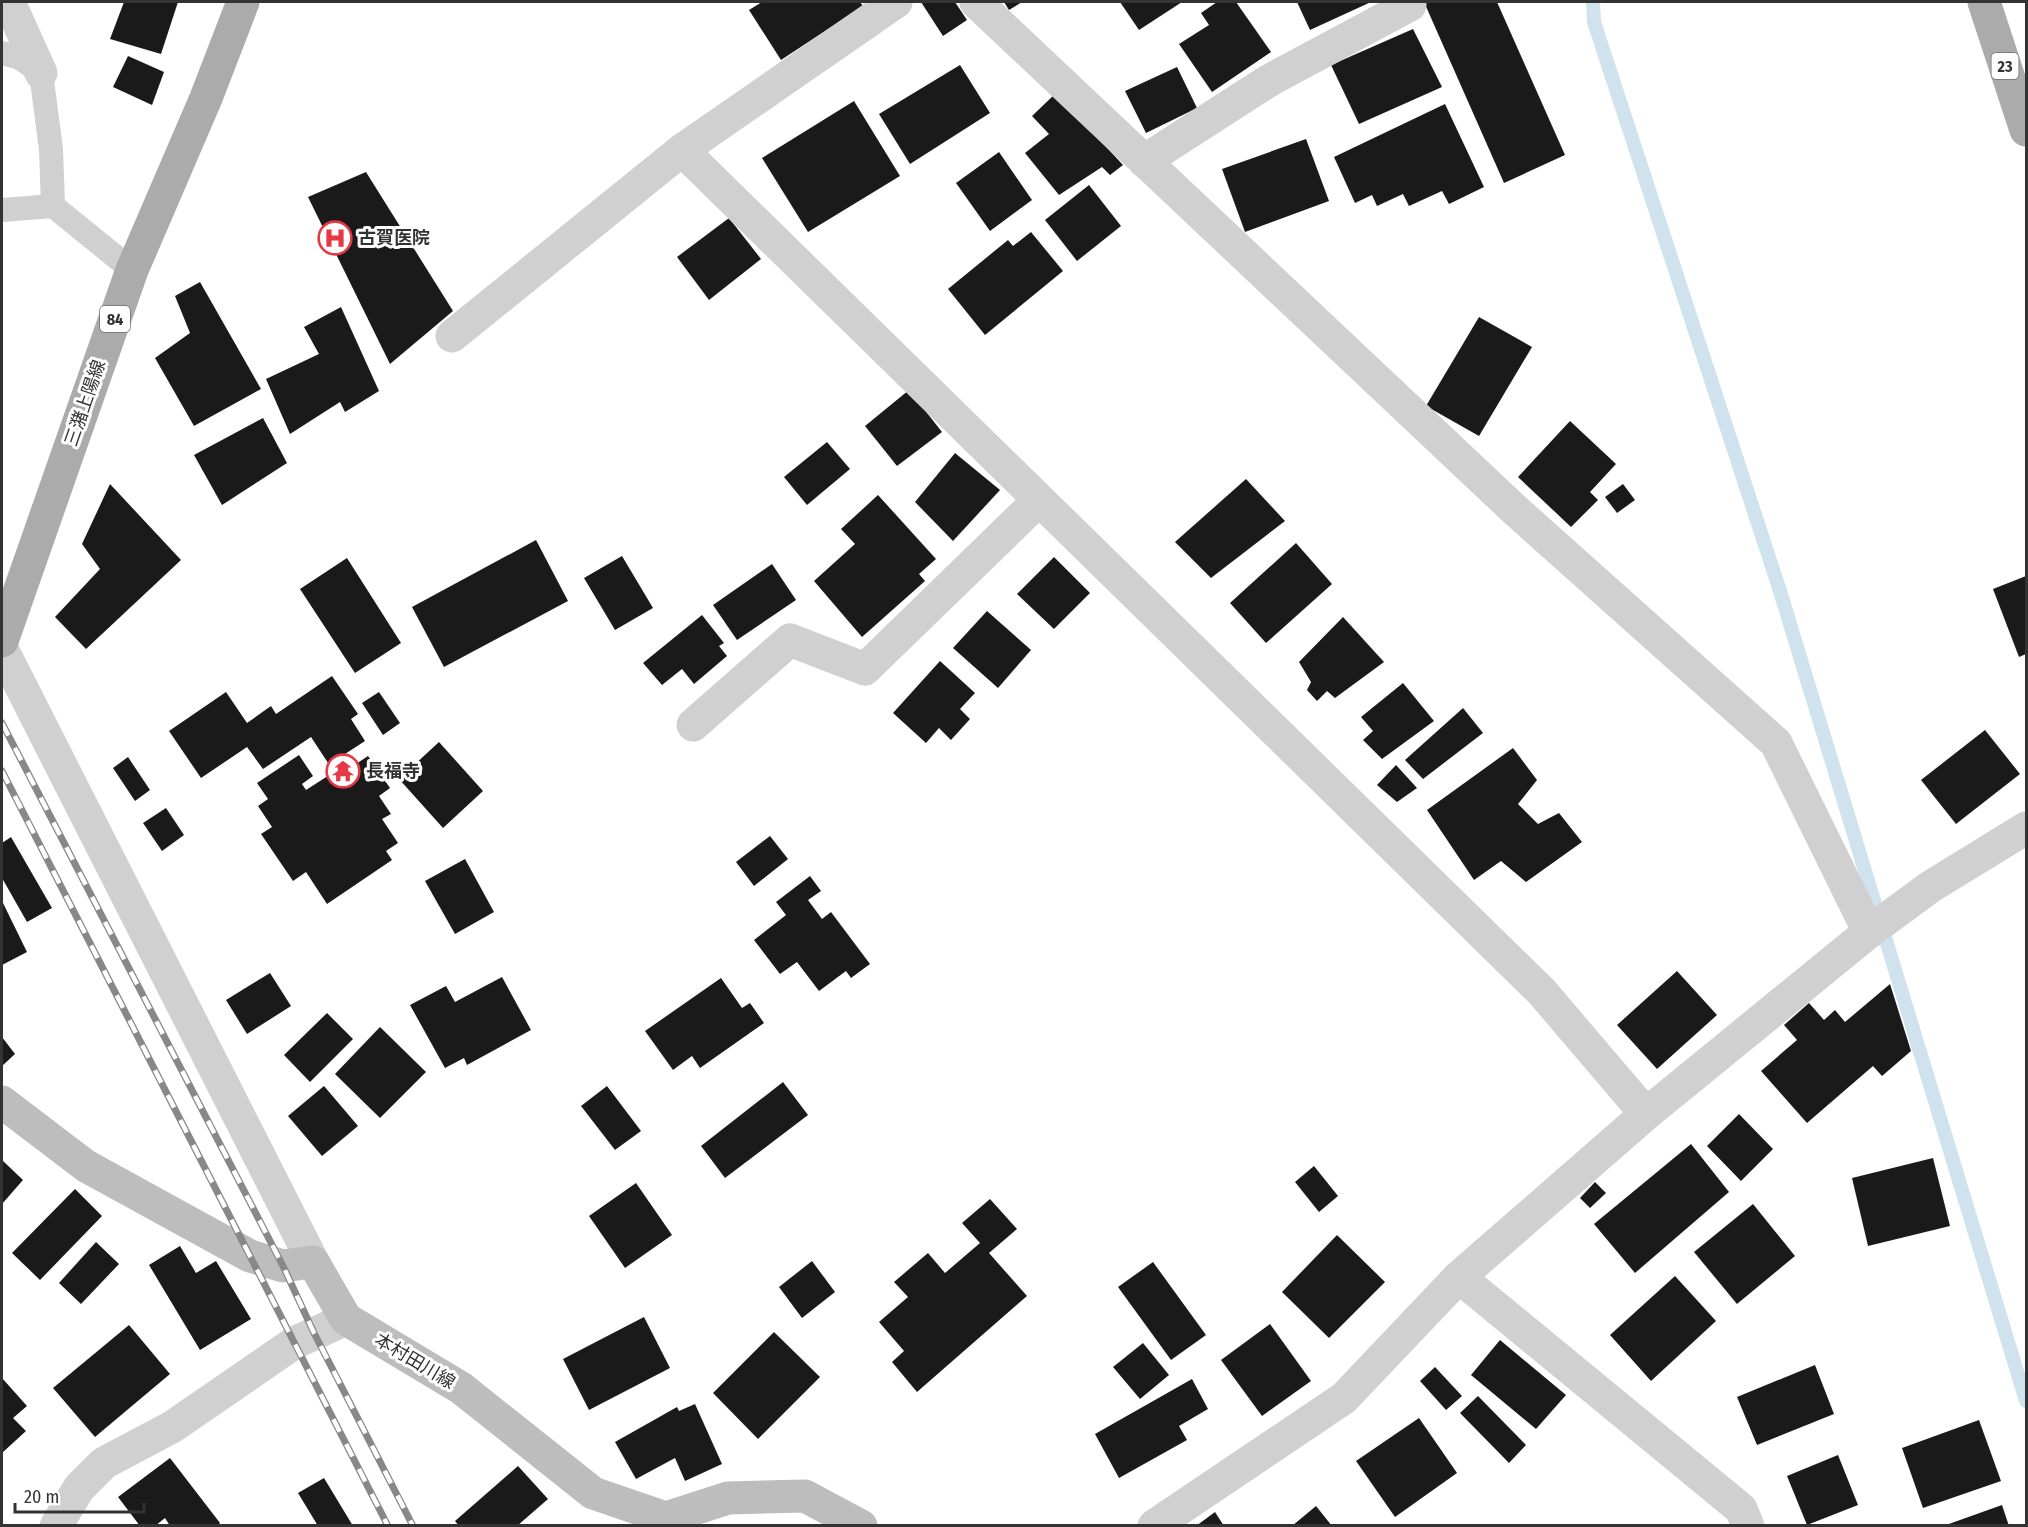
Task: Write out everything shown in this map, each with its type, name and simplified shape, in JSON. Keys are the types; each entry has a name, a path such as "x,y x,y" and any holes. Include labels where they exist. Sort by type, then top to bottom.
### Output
{"main road":[{"name":"三潴上陽線","path":"2,641 132,270 206,98 243,2"},
{"name":"23","path":"1984,2 2025,121"},
{"path":"2,1102 86,1166 250,1256 283,1266 314,1262"},
{"name":"本村田川線","path":"314,1262 346,1319 460,1388 593,1493 666,1518 728,1498 805,1496 861,1526"}],"street":[{"path":"9,2 41,73"},
{"path":"452,336 682,150 896,2"},
{"path":"976,2 1515,510 1776,743 1869,932"},
{"path":"1144,161 1270,80 1410,5"},
{"path":"682,150 1542,992 1646,1114"},
{"path":"693,725 790,640 865,669 1039,500"},
{"path":"2,649 314,1262"},
{"path":"1154,1526 1344,1398 1460,1277 1646,1114 1869,932 1930,887 2026,828"},
{"path":"1460,1277 1742,1509 1748,1526"},
{"path":"56,1526 79,1488 104,1463 172,1427 294,1344 346,1319"}],"lane":[{"path":"2,53 20,58 41,73 51,149 53,206"},
{"path":"2,210 53,206 132,270"}],"building":[{"path":"124,2 178,2 161,54 110,39"},
{"path":"762,2 860,2 863,6 781,60 749,10"},
{"path":"921,2 955,2 967,20 943,36"},
{"path":"1004,2 1022,2 1009,10"},
{"path":"1120,2 1182,2 1139,30"},
{"path":"1217,2 1236,2 1271,52 1212,92 1179,44 1209,25 1201,13"},
{"path":"1297,2 1371,2 1310,30"},
{"path":"1424,2 1497,2 1565,155 1504,183"},
{"path":"1413,29 1442,87 1359,124 1331,65"},
{"path":"128,56 164,72 152,105 113,87"},
{"path":"960,65 990,113 910,164 879,114"},
{"path":"1177,67 1197,108 1146,133 1125,91"},
{"path":"1056,93 1123,165 1110,175 1102,167 1059,195 1025,153 1049,134 1032,116"},
{"path":"854,101 900,176 808,232 762,158"},
{"path":"1445,104 1484,187 1449,204 1442,191 1409,206 1403,194 1377,206 1372,195 1355,203 1334,157"},
{"path":"1306,139 1329,201 1245,232 1222,169"},
{"path":"999,152 1032,200 990,231 956,183"},
{"path":"366,172 453,311 390,364 308,197"},
{"path":"1089,185 1121,226 1077,261 1045,220"},
{"path":"729,218 761,259 709,300 677,257"},
{"path":"1031,232 1063,271 985,335 948,289 1008,240 1013,246"},
{"path":"200,282 261,389 194,426 155,358 190,333 175,296"},
{"path":"341,307 379,391 345,412 340,402 290,434 266,379 319,354 304,327"},
{"path":"1479,317 1532,347 1479,436 1426,406"},
{"path":"909,390 942,432 897,466 865,426"},
{"path":"263,418 287,463 222,505 194,455"},
{"path":"1570,421 1616,464 1590,492 1598,500 1571,527 1518,477"},
{"path":"827,442 850,469 807,505 784,477"},
{"path":"955,453 1000,490 953,541 915,502"},
{"path":"1246,479 1285,521 1211,578 1175,542"},
{"path":"110,484 181,560 86,649 55,617 100,569 82,544"},
{"path":"1623,484 1635,500 1617,513 1605,497"},
{"path":"878,495 936,559 919,574 925,581 862,637 814,581 855,544 841,529"},
{"path":"536,540 568,601 444,667 412,607"},
{"path":"1296,543 1332,584 1266,643 1230,603"},
{"path":"622,556 653,608 615,630 584,578"},
{"path":"1054,557 1090,593 1054,629 1017,594"},
{"path":"347,558 401,643 355,673 300,589"},
{"path":"772,564 796,600 737,640 713,605"},
{"path":"2026,576 2026,654 2019,657 1993,589"},
{"path":"987,611 1031,650 998,688 953,648"},
{"path":"702,615 724,643 719,646 727,656 694,684 682,669 662,685 643,663"},
{"path":"1343,617 1384,662 1335,698 1327,691 1317,701 1307,690 1311,682 1299,662"},
{"path":"940,661 975,693 960,709 970,719 951,740 939,728 926,743 893,713"},
{"path":"332,676 358,714 351,719 365,741 345,754 353,766 368,756 390,788 379,796 391,814 382,819 398,843 386,851 392,860 327,904 306,872 293,881 261,834 272,827 258,806 268,799 257,783 299,755 313,776 302,784 306,790 334,772 311,737 263,769 247,747 201,778 169,731 226,692 247,723 271,706 276,714"},
{"path":"1403,683 1434,721 1382,759 1363,740 1373,731 1361,717"},
{"path":"379,692 400,723 383,735 362,703"},
{"path":"1463,708 1483,733 1423,779 1405,760"},
{"path":"1985,730 2020,774 1956,824 1921,780"},
{"path":"439,742 483,791 443,828 399,779"},
{"path":"1513,748 1537,780 1518,804 1538,824 1559,813 1582,842 1526,882 1501,861 1474,880 1427,810"},
{"path":"128,757 150,790 135,801 113,768"},
{"path":"1396,765 1417,788 1397,802 1377,785"},
{"path":"166,808 184,835 162,851 143,823"},
{"path":"770,836 788,859 754,886 736,862"},
{"path":"11,837 52,908 27,922 2,878 2,843"},
{"path":"465,859 494,912 455,934 425,881"},
{"path":"810,876 821,891 808,900 822,919 831,912 870,964 851,978 846,971 819,991 797,962 780,974 754,940 786,915 776,902"},
{"path":"2,901 27,952 2,965"},
{"path":"1677,971 1717,1015 1657,1069 1617,1025"},
{"path":"270,973 291,1006 247,1034 226,1000"},
{"path":"502,977 531,1030 467,1065 464,1058 445,1068 410,1005 446,986 455,1002"},
{"path":"721,978 742,1008 750,1003 764,1023 700,1068 692,1056 673,1070 645,1031"},
{"path":"1890,984 1911,1051 1882,1076 1873,1066 1807,1123 1761,1071 1797,1040 1784,1025 1809,1003 1824,1020 1835,1010 1845,1022"},
{"path":"327,1013 353,1039 310,1082 284,1055"},
{"path":"380,1027 426,1072 380,1118 335,1074"},
{"path":"2,1037 15,1054 2,1066"},
{"path":"783,1082 808,1115 725,1178 701,1146"},
{"path":"324,1086 358,1126 322,1156 288,1116"},
{"path":"607,1086 641,1131 615,1150 581,1106"},
{"path":"1739,1114 1773,1149 1741,1181 1707,1146"},
{"path":"1691,1144 1729,1192 1635,1273 1594,1224"},
{"path":"1933,1158 1950,1226 1868,1246 1852,1178"},
{"path":"2,1160 23,1180 2,1204"},
{"path":"1314,1166 1338,1196 1319,1212 1295,1182"},
{"path":"1595,1182 1606,1193 1590,1208 1580,1198"},
{"path":"636,1183 672,1235 625,1268 589,1216"},
{"path":"75,1189 102,1216 40,1280 12,1253"},
{"path":"990,1199 1017,1229 989,1253 1027,1296 917,1392 892,1362 904,1351 879,1322 908,1297 894,1282 928,1253 945,1273 980,1243 962,1223"},
{"path":"1753,1204 1795,1256 1737,1304 1694,1252"},
{"path":"1337,1235 1385,1282 1329,1338 1282,1292"},
{"path":"96,1242 119,1264 81,1304 59,1283"},
{"path":"180,1246 196,1273 216,1261 251,1319 200,1350 149,1265"},
{"path":"812,1261 835,1292 802,1318 779,1287"},
{"path":"1153,1262 1206,1335 1171,1360 1118,1287"},
{"path":"1675,1276 1716,1321 1651,1381 1610,1335"},
{"path":"644,1317 670,1368 589,1410 563,1359"},
{"path":"1270,1324 1311,1381 1262,1416 1221,1360"},
{"path":"129,1325 170,1374 95,1437 53,1388"},
{"path":"774,1332 820,1377 758,1439 713,1393"},
{"path":"1500,1340 1566,1395 1536,1429 1471,1375"},
{"path":"1143,1343 1169,1375 1140,1399 1113,1367"},
{"path":"1815,1365 1834,1414 1757,1445 1737,1397"},
{"path":"1435,1367 1462,1396 1446,1410 1420,1381"},
{"path":"2,1378 27,1406 13,1418 26,1431 2,1453"},
{"path":"1192,1379 1208,1409 1179,1426 1187,1440 1119,1478 1095,1434"},
{"path":"1478,1396 1526,1445 1509,1463 1460,1413"},
{"path":"695,1404 722,1464 685,1481 675,1458 636,1479 615,1442 677,1407 679,1411"},
{"path":"1419,1418 1457,1473 1395,1517 1356,1461"},
{"path":"1979,1420 2001,1481 1923,1508 1902,1448"},
{"path":"1838,1455 1858,1505 1807,1525 1787,1476"},
{"path":"170,1458 220,1523 217,1526 170,1526 165,1518 155,1526 140,1526 118,1497"},
{"path":"518,1466 548,1499 517,1526 459,1526 455,1521"},
{"path":"324,1478 353,1526 318,1526 298,1493"},
{"path":"2002,1505 2009,1526 1946,1526 1946,1525"},
{"path":"1316,1506 1332,1526 1292,1526"},
{"path":"1215,1512 1224,1526 1196,1526"}],"waterway":[{"path":"1593,2 1594,22 1780,591 2026,1401"}],"railway":[{"path":"2,723 283,1266 314,1333 413,1526"},
{"path":"2,771 388,1526"}],"place":[{"name":"古賀医院","path":"335,238"},
{"name":"長福寺","path":"343,771"}]}
